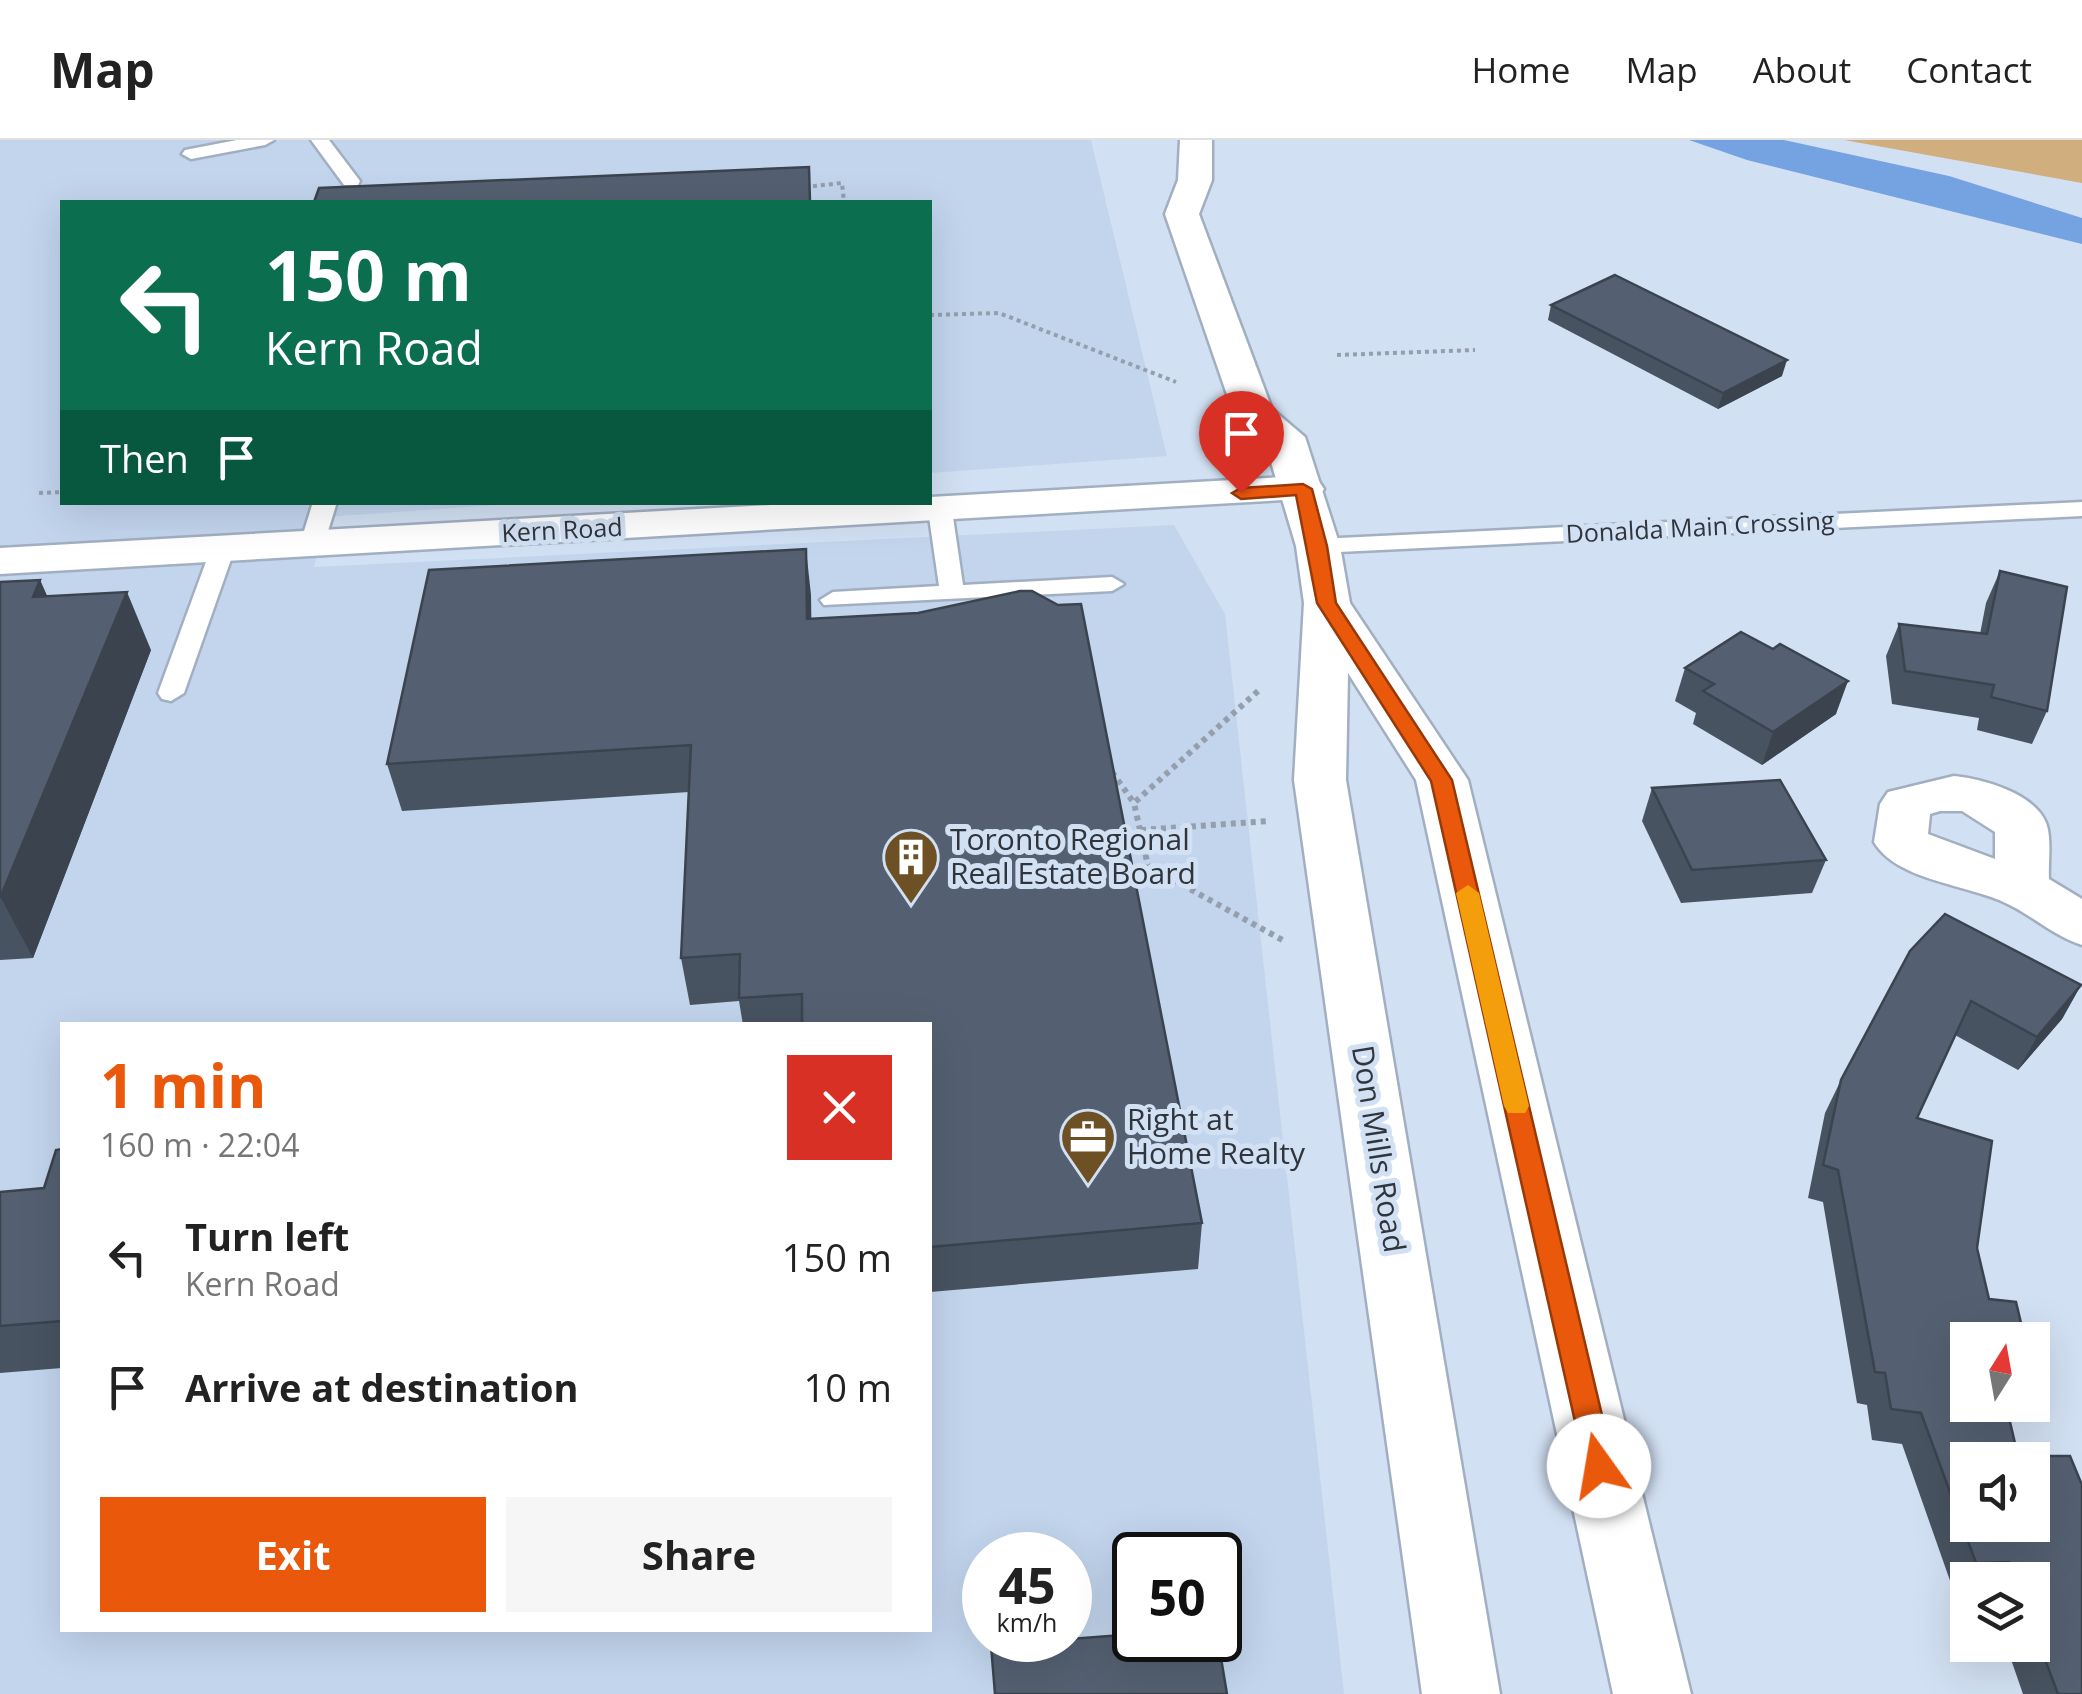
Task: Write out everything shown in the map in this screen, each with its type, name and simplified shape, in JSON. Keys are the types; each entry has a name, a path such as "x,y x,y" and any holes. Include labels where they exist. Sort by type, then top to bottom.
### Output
{"main road":[{"name":"Don Mills Road","path":"1196,140 1194,180 1182,214 1254,415 1282,400"},
{"name":"Don Mills Road","path":"1194,180 1219,214 1282,400 1322,575 1320,780 1462,1694"},
{"name":"Kern Road","path":"0,561 1303,489"},
{"name":"Don Mills Road","path":"1322,575 1442,780 1652,1694"},
{"path":"2022,888 2082,925"}],"lane":[{"path":"191,154 266,140"},
{"path":"320,140 351,180"},
{"path":"312,544 324,505"},
{"path":"922,508 952,593"},
{"name":"Donalda Main Crossing","path":"1322,575 2082,509"},
{"path":"171,693 223,548"},
{"path":"833,600 1112,584"}],"path":[{"path":"797,176 806,184 842,183 844,200"},
{"path":"805,194 806,184"},
{"path":"932,315 999,313 1176,382"},
{"path":"1337,355 1475,350"},
{"path":"39,493 60,492"},
{"path":"1134,803 1258,691"},
{"path":"1105,762 1134,803 1148,866 1293,946"},
{"path":"1141,830 1278,820"}],"shaded area":[{"path":"0,140 1091,140 1167,456 932,473 932,200 60,200 60,505 496,505 326,517 314,567 1174,525 1225,614 1344,1694 0,1694"},
{"path":"1844,140 2082,140 2082,183"}],"water":[{"path":"1689,140 1784,140 1949,176 2082,218 2082,244 1747,160"}],"building":[{"path":"809,167 810,200 315,200 319,188"},
{"path":"1615,275 1787,360 1723,393 1551,305"},
{"name":"Toronto Regional Real Estate Board","path":"806,549 807,619 918,613 1020,591 1032,591 1058,605 1081,604 1202,1223 932,1247 932,1022 802,1022 802,994 739,998 740,954 681,958 691,745 387,764 429,570"},
{"path":"2000,571 2067,587 2047,711 1991,697 1994,685 1905,671 1899,624 1987,634"},
{"path":"40,580 33,597 127,592 0,898 0,582"},
{"path":"1741,632 1773,649 1780,644 1848,681 1773,732 1703,691 1714,684 1685,668"},
{"path":"1780,780 1826,860 1692,870 1652,788"},
{"path":"1945,914 2081,985 2037,1037 1971,1001 1917,1118 1992,1141 1977,1248 1989,1299 2016,1302 2021,1322 1950,1322 1950,1422 2010,1422 2015,1442 1950,1442 1950,1492 1921,1413 1891,1409 1885,1373 1875,1372 1838,1170 1823,1165 1841,1080 1910,951"},
{"path":"60,1149 60,1321 0,1326 0,1192 44,1188 56,1150"},
{"path":"2050,1456 2070,1456 2082,1485 2082,1694 2058,1694 2046,1662 2050,1662 2050,1562 1976,1562 1968,1542 2050,1542"},
{"path":"1112,1636 1112,1662 1222,1662 1227,1694 995,1694 992,1662 1092,1662 1092,1637"}],"slow traffic":[{"path":"1468,893 1517,1106"}],"place":[{"name":"Toronto Regional Real Estate Board","path":"911,906"},
{"name":"Right at Home Realty","path":"1088,1186"}],"route":[{"path":"1241,493 1303,489 1318,546 1326,603 1442,780 1599,1466"}]}
